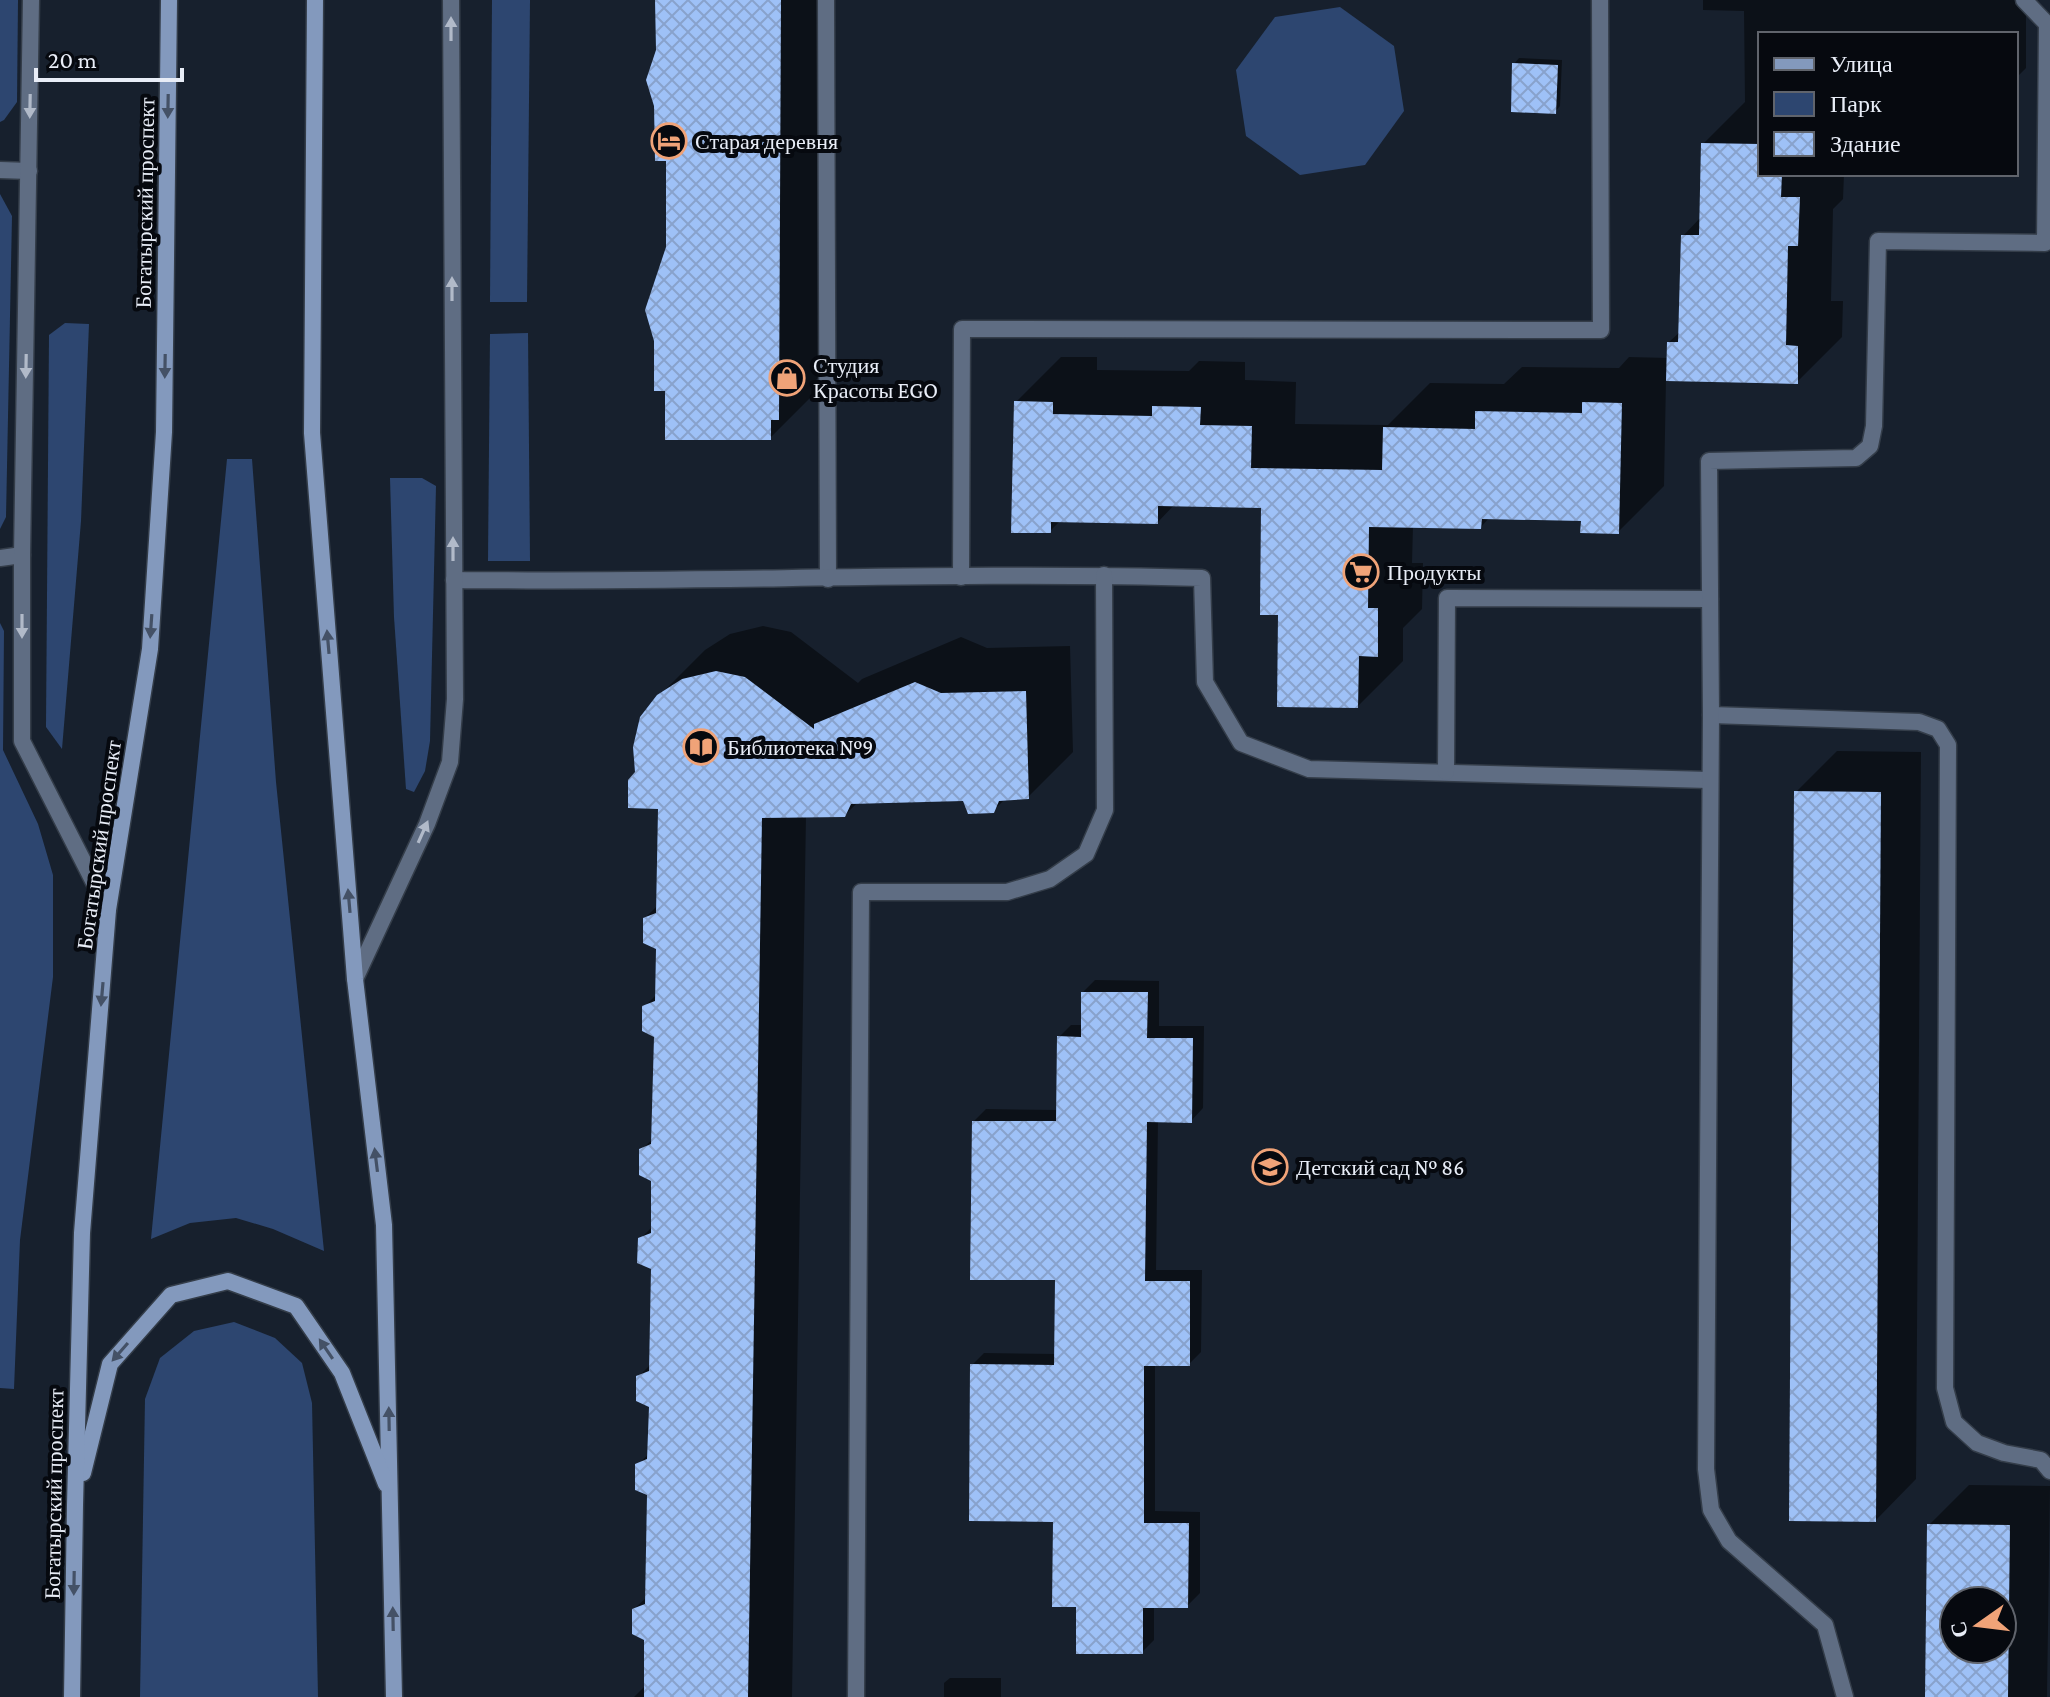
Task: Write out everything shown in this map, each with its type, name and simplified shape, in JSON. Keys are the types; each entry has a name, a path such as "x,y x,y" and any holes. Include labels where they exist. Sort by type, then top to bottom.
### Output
{"main road":[{"name":"Богатырский проспект","path":"72,1697 82,1233 108,910 150,649 164,432 169,0"},
{"path":"315,0 312,433 355,979 384,1225 394,1697"},
{"path":"75,1505 110,1364 171,1295 228,1281 296,1306 342,1373 391,1497"}],"street":[{"path":"31,0 22,741 108,910"},
{"path":"355,979 427,824 450,762 455,699 451,0"},
{"path":"826,0 828,579"},
{"path":"961,577 962,329 1601,330 1600,0"},
{"path":"1845,1697 1825,1625 1729,1541 1711,1510 1706,1469 1711,715 1709,461 1856,458 1870,446 1874,426 1878,241 2048,243 2047,24 2024,0"},
{"path":"0,170 29,171"},
{"path":"0,558 22,555"},
{"path":"454,580 579,582 1104,575 1202,578 1205,682 1241,743 1309,769 1709,780"},
{"path":"856,1697 861,892 1007,892 1050,879 1086,854 1105,810 1104,575"},
{"path":"1446,772 1447,598 1710,599"},
{"path":"1711,715 1919,722 1938,729 1948,745 1945,1388 1954,1422 1977,1443 2004,1453 2041,1460 2050,1471"}],"green space":[{"path":"0,0 18,0 17,102 0,122"},
{"path":"492,0 530,0 527,302 490,302"},
{"path":"1340,7 1394,46 1404,111 1365,165 1300,175 1246,136 1236,70 1275,17"},
{"path":"0,194 12,216 6,517 0,529"},
{"path":"65,323 89,324 81,521 62,749 46,727 49,335"},
{"path":"528,333 530,561 488,561 490,334"},
{"path":"227,459 252,459 276,782 324,1251 273,1229 236,1218 190,1223 151,1239"},
{"path":"390,478 422,478 436,486 430,741 425,771 414,792 406,789 394,617"},
{"path":"0,623 4,631 3,750 38,824 53,875 53,977 20,1240 14,1389 0,1388"},
{"path":"234,1322 275,1338 302,1363 312,1403 318,1697 140,1697 145,1399 160,1358 194,1331"}],"building":[{"path":"655,0 781,0 779,420 771,420 771,440 665,440 665,391 654,391 654,341 645,310 666,247 666,161 655,161 654,106 646,80 656,50"},
{"path":"1512,63 1558,65 1556,114 1511,112"},
{"path":"1701,143 1758,144 1758,176 1782,176 1781,197 1800,197 1798,246 1788,246 1786,345 1798,346 1798,384 1666,381 1667,342 1678,342 1681,235 1699,235"},
{"path":"1014,401 1053,402 1053,414 1152,416 1152,406 1201,407 1200,425 1252,426 1251,468 1382,470 1383,427 1475,429 1475,411 1582,413 1582,402 1622,403 1619,534 1580,533 1581,521 1482,519 1481,529 1369,527 1368,608 1378,608 1378,657 1359,656 1358,708 1277,707 1278,615 1260,615 1261,508 1158,506 1158,524 1051,522 1051,533 1011,533"},
{"path":"716,671 745,677 814,729 814,724 915,682 941,693 1026,691 1029,799 999,801 994,813 968,814 963,801 851,804 845,817 762,818 748,1697 644,1697 644,1640 632,1634 632,1609 645,1604 647,1495 635,1490 635,1464 647,1459 649,1407 636,1401 636,1376 649,1371 651,1269 637,1263 638,1238 651,1233 651,1181 639,1175 639,1149 651,1144 654,1037 642,1031 642,1006 655,1001 656,949 643,943 643,918 656,913 658,809 628,808 628,780 635,772 633,747 640,717 657,695 682,679"},
{"path":"1794,791 1881,792 1876,1522 1789,1521"},
{"path":"1081,992 1148,992 1147,1038 1193,1038 1192,1123 1147,1122 1145,1281 1190,1281 1190,1366 1144,1366 1144,1523 1189,1523 1188,1608 1143,1608 1143,1654 1076,1654 1076,1607 1052,1607 1053,1522 969,1521 970,1364 1054,1365 1055,1280 970,1280 972,1121 1056,1121 1057,1036 1081,1037"},
{"path":"1927,1524 2010,1525 2009,1585 1938,1585 1938,1665 2008,1665 2008,1697 1925,1697"}],"place":[{"name":"Старая деревня","path":"669,141"},
{"name":"Студия Красоты EGO","path":"787,378"},
{"name":"Продукты","path":"1361,572"},
{"name":"Библиотека №9","path":"701,747"},
{"name":"Детский сад № 86","path":"1270,1167"}]}
